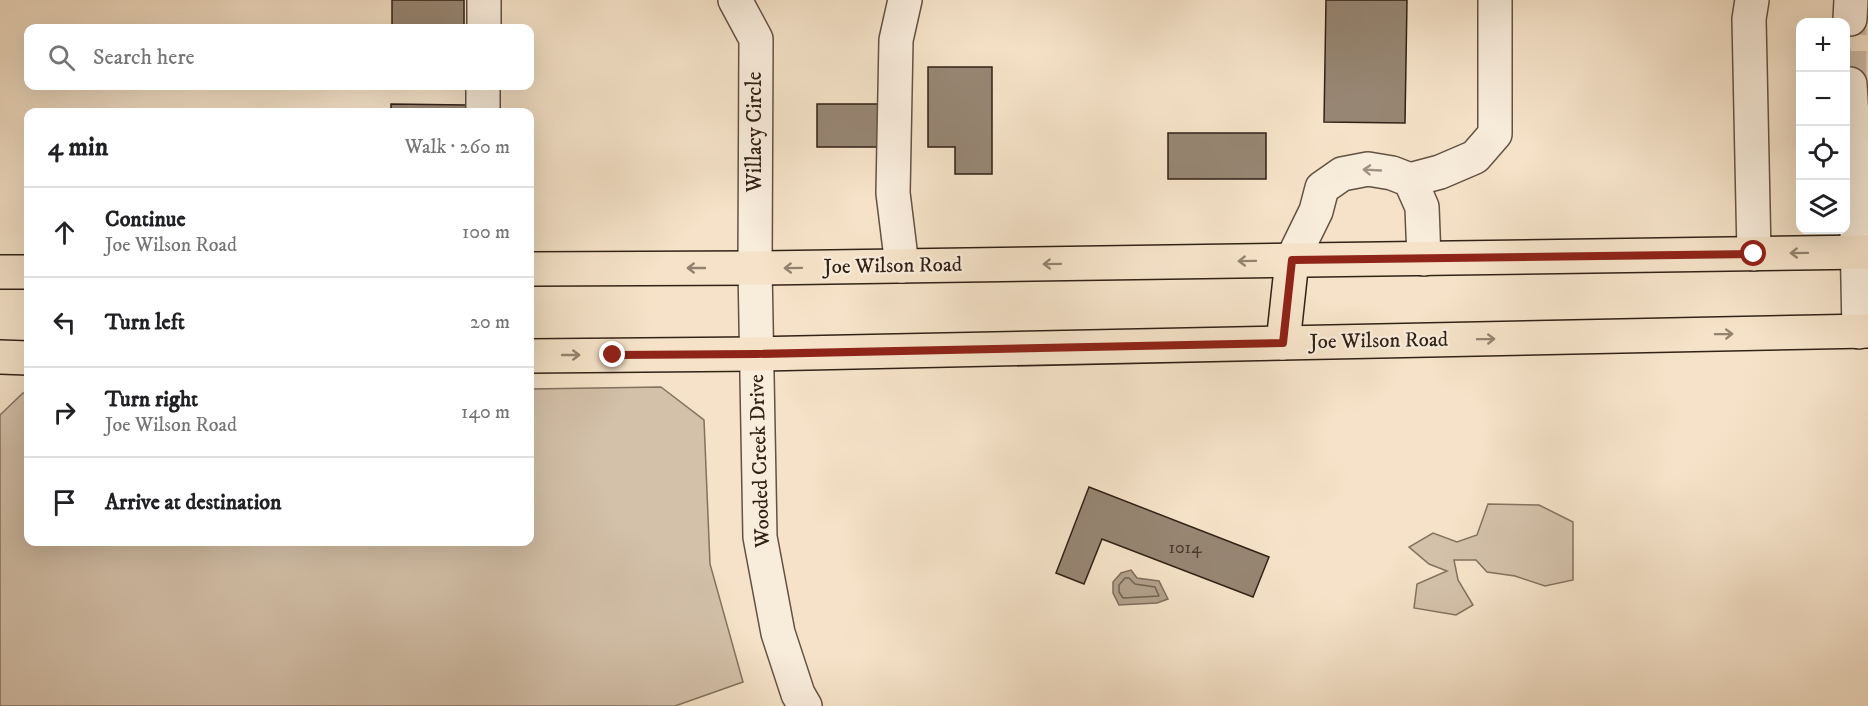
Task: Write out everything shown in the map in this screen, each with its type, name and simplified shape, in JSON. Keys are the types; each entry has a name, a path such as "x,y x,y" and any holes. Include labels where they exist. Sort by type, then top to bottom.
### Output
{"main road":[{"name":"Joe Wilson Road","path":"534,269 755,268 1863,252"},
{"path":"1283,343 1292,260"},
{"path":"0,272 24,272"},
{"name":"Joe Wilson Road","path":"534,356 756,354 1864,332"},
{"path":"0,357 24,358"}],"street":[{"path":"484,0 484,24"},
{"name":"Willacy Circle","path":"735,0 756,39 756,354"},
{"path":"902,266 894,183 896,40 905,0"},
{"path":"1292,260 1316,211 1322,188 1342,174 1368,169 1392,173 1410,180 1440,172 1475,157 1495,134 1495,0"},
{"path":"1752,0 1749,19 1749,55 1754,254"},
{"path":"1850,84 1862,179 1864,332"},
{"path":"483,90 483,108"},
{"path":"1410,180 1422,207 1424,259"},
{"name":"Wooded Creek Drive","path":"756,354 760,537 778,633 798,694 805,706"}],"shaded area":[{"path":"661,387 704,420 710,564 743,682 675,706 0,706 0,415 23,393 24,546 534,546 534,389"},
{"path":"1488,504 1539,505 1573,522 1573,580 1545,586 1515,576 1487,572 1476,560 1454,560 1458,580 1473,605 1456,615 1414,608 1417,584 1447,571 1429,564 1409,547 1433,533 1457,542 1477,535"}],"water":[{"path":"1131,570 1137,578 1159,581 1168,599 1157,603 1119,605 1113,593 1113,582 1121,573"}],"building":[{"path":"392,0 464,0 464,24 392,24"},
{"path":"1326,0 1407,0 1405,123 1324,122"},
{"path":"928,67 992,67 992,174 955,174 955,147 928,147"},
{"path":"391,104 467,105 467,108 391,108"},
{"path":"817,104 887,104 887,147 817,147"},
{"path":"1168,133 1266,133 1266,179 1168,179"},
{"path":"1089,487 1269,557 1253,597 1102,539 1084,584 1056,573"}],"route":[{"path":"613,355 1283,343 1292,260 1754,254"}]}
